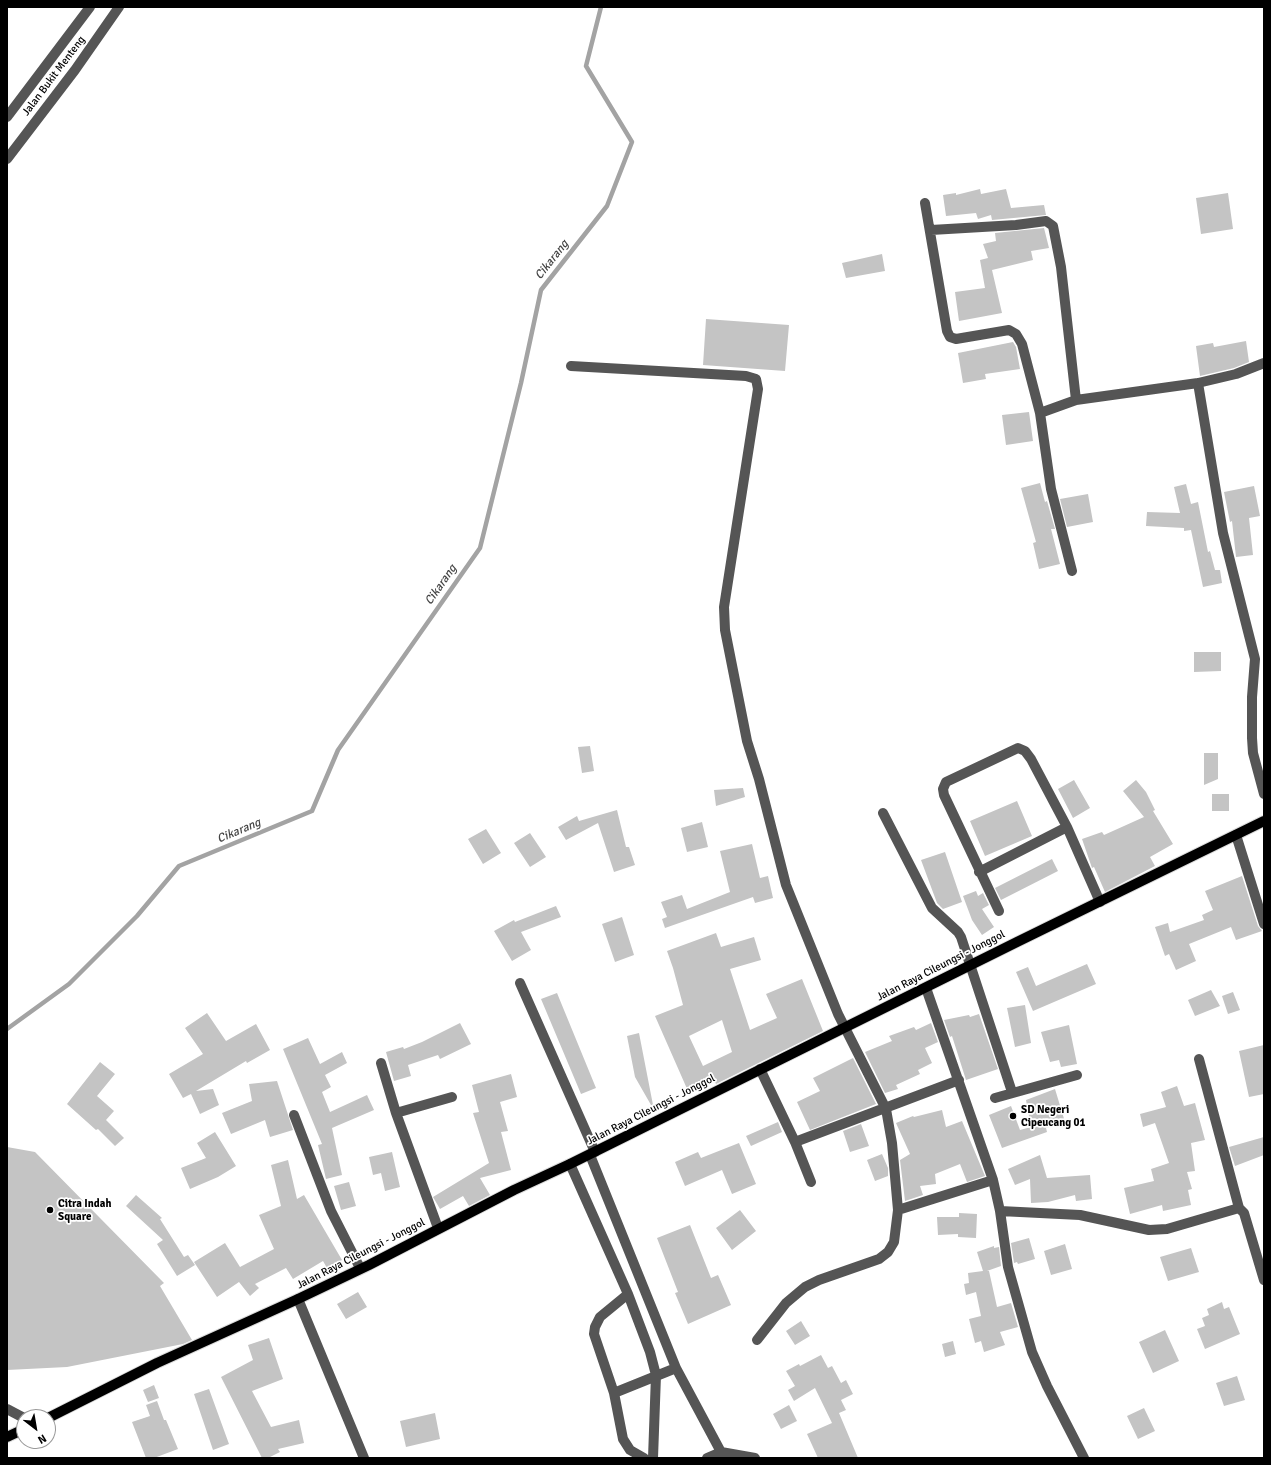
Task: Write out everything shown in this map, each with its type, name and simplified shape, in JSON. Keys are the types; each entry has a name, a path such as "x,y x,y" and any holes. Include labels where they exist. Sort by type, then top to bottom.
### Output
{"main road":[{"name":"Jalan Raya Cileungsi - Jonggol","path":"56,1414 157,1363 298,1300 438,1228 1264,821"}],"street":[{"name":"Jalan Bukit Menteng","path":"7,117 90,7"},
{"name":"Jalan Bukit Menteng","path":"7,159 75,70 119,7"},
{"path":"925,202 931,230 947,331 950,337 956,339 1009,330 1016,334 1022,344 1040,413 1051,489 1072,571"},
{"path":"931,230 1016,225 1046,221 1053,226 1061,267 1076,400"},
{"path":"1040,413 1076,400 1198,384 1236,374 1264,363"},
{"path":"571,366 746,376 756,379 758,389 724,607 725,630 747,741 759,779 786,885 844,1027 886,1109 892,1143 898,1210 894,1242 888,1252 879,1259 819,1280 805,1287 786,1303 757,1340"},
{"path":"1198,384 1223,533 1256,660 1252,697 1252,738 1253,753 1264,794"},
{"path":"999,911 979,872 944,795 943,789 946,782 1018,748 1025,751 1031,759 1067,827 1100,902"},
{"path":"883,813 932,908 958,932 961,937 1012,1092"},
{"path":"979,872 1067,827"},
{"path":"1236,835 1264,924"},
{"path":"520,983 592,1153 676,1368 721,1452"},
{"path":"926,988 993,1180 1000,1211 1008,1267 1032,1352 1047,1386 1084,1458"},
{"path":"1199,1059 1239,1208 1244,1213 1264,1280"},
{"path":"381,1063 396,1113 438,1228"},
{"path":"760,1069 795,1142 810,1182"},
{"path":"995,1098 1077,1074"},
{"path":"795,1142 886,1109 959,1080"},
{"path":"396,1113 452,1097"},
{"path":"294,1115 331,1211 360,1268"},
{"path":"570,1164 628,1294 643,1332 656,1375 653,1458"},
{"path":"898,1210 993,1180"},
{"path":"1000,1211 1080,1215 1150,1230 1167,1229 1239,1208"},
{"path":"628,1294 606,1310 597,1322 594,1330 595,1338 614,1393 623,1438 626,1445 635,1454 644,1458"},
{"path":"298,1300 364,1458"},
{"path":"614,1393 676,1368"},
{"path":"7,1409 16,1414"},
{"path":"707,1458 721,1452 755,1458"}],"building":[{"path":"980,189 981,194 1006,189 1011,208 1044,205 1046,215 992,220 991,215 978,219 976,213 946,216 943,195 956,193 956,195"},
{"path":"1228,193 1233,229 1201,234 1196,198"},
{"path":"1044,228 1049,248 1031,251 1033,260 992,270 1002,313 959,321 955,292 985,288 980,260 988,258 983,244 996,241 995,233"},
{"path":"882,254 885,271 846,278 842,263"},
{"path":"706,319 789,325 785,371 703,365"},
{"path":"1246,341 1249,362 1234,368 1200,376 1196,346 1213,343 1214,347"},
{"path":"1013,342 1016,347 1020,369 985,374 986,379 963,383 958,353"},
{"path":"1029,412 1033,441 1006,445 1002,415"},
{"path":"1040,483 1055,529 1051,529 1060,564 1039,569 1033,543 1036,542 1021,488"},
{"path":"1186,484 1191,504 1198,502 1208,552 1210,551 1215,570 1220,570 1222,583 1203,587 1191,530 1184,531 1184,528 1146,526 1147,512 1180,513 1174,487"},
{"path":"1254,486 1260,516 1249,518 1253,555 1236,557 1232,521 1230,522 1224,492"},
{"path":"1088,494 1093,522 1067,527 1060,499"},
{"path":"1194,652 1221,652 1221,671 1194,672"},
{"path":"590,746 594,771 582,773 578,747"},
{"path":"1204,753 1218,753 1218,779 1204,785"},
{"path":"1074,780 1090,808 1073,818 1058,789"},
{"path":"1136,780 1146,792 1155,810 1153,811 1173,844 1150,857 1155,866 1105,892 1094,867 1092,868 1082,839 1102,832 1104,835 1144,817 1123,791"},
{"path":"743,788 745,797 716,806 714,790"},
{"path":"1212,794 1229,794 1229,811 1212,811"},
{"path":"1017,801 1032,836 985,856 970,821"},
{"path":"617,810 626,847 629,847 635,865 614,872 598,823 566,840 558,827 577,816 579,821"},
{"path":"702,822 708,847 687,852 681,828"},
{"path":"486,829 501,853 483,864 468,839"},
{"path":"530,833 546,857 530,867 514,843"},
{"path":"752,844 760,878 768,876 773,898 755,903 753,897 665,928 662,919 667,917 661,902 682,895 687,909 730,892 720,851"},
{"path":"945,852 962,902 943,909 937,903 921,860"},
{"path":"1052,859 1058,871 1001,900 995,888"},
{"path":"1242,876 1258,926 1262,931 1236,940 1231,927 1189,944 1196,961 1176,970 1169,954 1165,956 1155,927 1168,923 1170,932 1204,920 1202,915 1213,910 1205,891"},
{"path":"976,891 978,896 983,893 989,905 982,909 994,927 982,935 972,920 963,896"},
{"path":"556,906 561,917 521,932 531,950 512,961 494,931 514,920 515,922"},
{"path":"622,917 634,955 615,962 602,924"},
{"path":"716,933 721,947 754,937 761,960 730,969 750,1030 777,1018 766,994 802,979 823,1031 716,1084 713,1079 688,1091 655,1016 683,1005 667,951","holes":["722,1020 732,1052 703,1066 689,1036"]},
{"path":"1087,964 1096,984 1033,1011 1016,972 1028,967 1036,986"},
{"path":"1211,990 1220,1006 1195,1016 1188,1000"},
{"path":"1233,992 1240,1010 1228,1014 1222,996"},
{"path":"557,993 596,1088 581,1094 541,999"},
{"path":"1025,1005 1031,1043 1015,1047 1007,1008"},
{"path":"207,1013 226,1041 256,1024 270,1050 247,1063 246,1061 196,1091 213,1089 219,1105 200,1114 191,1094 183,1098 169,1074 203,1054 185,1028"},
{"path":"979,1014 998,1069 966,1080 952,1036 950,1037 944,1020 969,1015 970,1017"},
{"path":"460,1023 471,1044 440,1059 438,1055 408,1065 411,1076 394,1081 386,1052 403,1047 404,1049 422,1042"},
{"path":"931,1023 938,1042 925,1048 932,1063 918,1070 920,1074 896,1085 898,1089 885,1093 865,1052 892,1041 889,1036 914,1027 916,1030"},
{"path":"1069,1025 1077,1064 1061,1067 1059,1060 1050,1062 1041,1032"},
{"path":"639,1033 653,1105 651,1105 635,1077 627,1036"},
{"path":"308,1038 320,1064 342,1052 347,1063 325,1075 331,1087 322,1092 330,1112 367,1095 374,1110 332,1128 342,1175 326,1179 318,1145 322,1144 283,1049"},
{"path":"1264,1045 1264,1094 1249,1097 1239,1051"},
{"path":"853,1058 876,1104 810,1130 797,1102 820,1091 813,1078"},
{"path":"100,1062 115,1074 97,1096 114,1111 106,1120 124,1138 115,1146 98,1129 96,1130 67,1104"},
{"path":"511,1074 517,1097 500,1102 508,1131 501,1132 511,1170 480,1178 490,1195 469,1206 463,1196 440,1209 433,1197 489,1163 473,1113 479,1112 472,1085"},
{"path":"277,1081 293,1130 270,1137 265,1120 231,1134 222,1113 252,1101 249,1084"},
{"path":"1177,1086 1184,1106 1195,1103 1205,1140 1191,1143 1195,1171 1187,1172 1192,1189 1188,1190 1191,1205 1163,1211 1162,1205 1130,1214 1124,1188 1154,1181 1151,1169 1169,1163 1155,1123 1143,1127 1140,1114 1166,1107 1161,1092"},
{"path":"1055,1089 1065,1122 1046,1128 1047,1132 1002,1148 989,1115 1011,1106 1020,1130 1031,1127 1026,1100"},
{"path":"942,1110 946,1127 962,1121 985,1176 967,1182 960,1164 935,1174 936,1184 920,1186 923,1195 905,1201 900,1160 910,1154 896,1123 913,1116"},
{"path":"778,1122 782,1132 751,1146 746,1136"},
{"path":"861,1124 869,1146 850,1152 843,1131"},
{"path":"215,1132 236,1166 218,1177 190,1189 181,1168 206,1158 197,1143"},
{"path":"1264,1137 1264,1155 1235,1166 1229,1147"},
{"path":"739,1143 756,1184 732,1194 722,1170 685,1186 675,1162 698,1152 701,1158"},
{"name":"Citra Indah Square","path":"7,1147 35,1152 164,1283 160,1286 192,1340 183,1344 67,1367 7,1370"},
{"path":"392,1152 400,1187 385,1191 381,1173 373,1175 369,1157"},
{"path":"882,1154 888,1168 888,1176 875,1181 867,1160"},
{"path":"1040,1155 1047,1178 1090,1175 1092,1199 1076,1201 1075,1195 1048,1202 1031,1203 1030,1179 1015,1185 1008,1169"},
{"path":"288,1160 297,1199 304,1195 342,1260 327,1268 323,1261 293,1279 286,1268 255,1284 259,1288 250,1296 239,1282 217,1297 194,1262 225,1243 240,1267 274,1249 259,1215 281,1206 271,1165"},
{"path":"349,1182 356,1206 341,1210 334,1186"},
{"path":"136,1195 162,1218 160,1219 184,1257 188,1255 195,1265 177,1276 157,1244 163,1240 126,1206"},
{"path":"740,1210 756,1231 732,1250 716,1228"},
{"path":"959,1213 977,1214 976,1238 958,1237 958,1234 938,1235 937,1217 959,1217"},
{"path":"690,1225 711,1278 718,1275 731,1305 688,1324 675,1293 678,1292 657,1238"},
{"path":"1029,1238 1035,1259 1018,1264 1017,1262 1014,1263 1011,1243"},
{"path":"1065,1244 1072,1269 1051,1275 1044,1251"},
{"path":"994,1246 994,1248 999,1247 1001,1266 987,1271 989,1271 997,1307 1011,1303 1018,1327 1000,1332 1005,1345 984,1352 981,1341 975,1343 969,1319 981,1316 976,1292 966,1295 964,1284 969,1283 968,1273 983,1271 977,1252"},
{"path":"1191,1248 1199,1272 1168,1281 1160,1257"},
{"path":"358,1292 367,1307 346,1319 337,1304"},
{"path":"1222,1302 1224,1309 1229,1307 1240,1334 1205,1349 1197,1329 1205,1326 1202,1318 1209,1315 1207,1309"},
{"path":"801,1321 810,1336 795,1345 786,1331"},
{"path":"1165,1330 1179,1361 1153,1373 1139,1342"},
{"path":"269,1338 283,1379 252,1391 271,1427 299,1420 304,1443 278,1449 280,1452 268,1458 262,1458 221,1377 253,1360 248,1345"},
{"path":"953,1341 956,1354 945,1357 942,1344"},
{"path":"821,1355 828,1368 832,1366 841,1383 846,1380 853,1394 841,1400 846,1410 839,1413 858,1458 818,1458 807,1434 832,1423 815,1388 794,1401 788,1390 795,1386 786,1371 799,1364 800,1366"},
{"path":"1237,1376 1245,1400 1224,1406 1216,1383"},
{"path":"154,1385 159,1398 148,1402 143,1390"},
{"path":"209,1389 229,1444 213,1450 194,1394"},
{"path":"157,1401 164,1420 166,1420 178,1449 154,1458 146,1458 132,1422 150,1416 146,1405"},
{"path":"789,1405 797,1421 781,1429 773,1414"},
{"path":"1144,1408 1155,1431 1138,1439 1127,1416"},
{"path":"435,1413 440,1439 406,1447 400,1421"}],"waterway":[{"name":"Cikarang","path":"7,1029 69,984 137,916 179,866 312,811 338,750 480,548 521,383 541,290 607,206 632,142 586,66 601,7"}],"place":[{"name":"SD Negeri Cipeucang 01","path":"1013,1116"},
{"name":"Citra Indah Square","path":"50,1210"}]}
